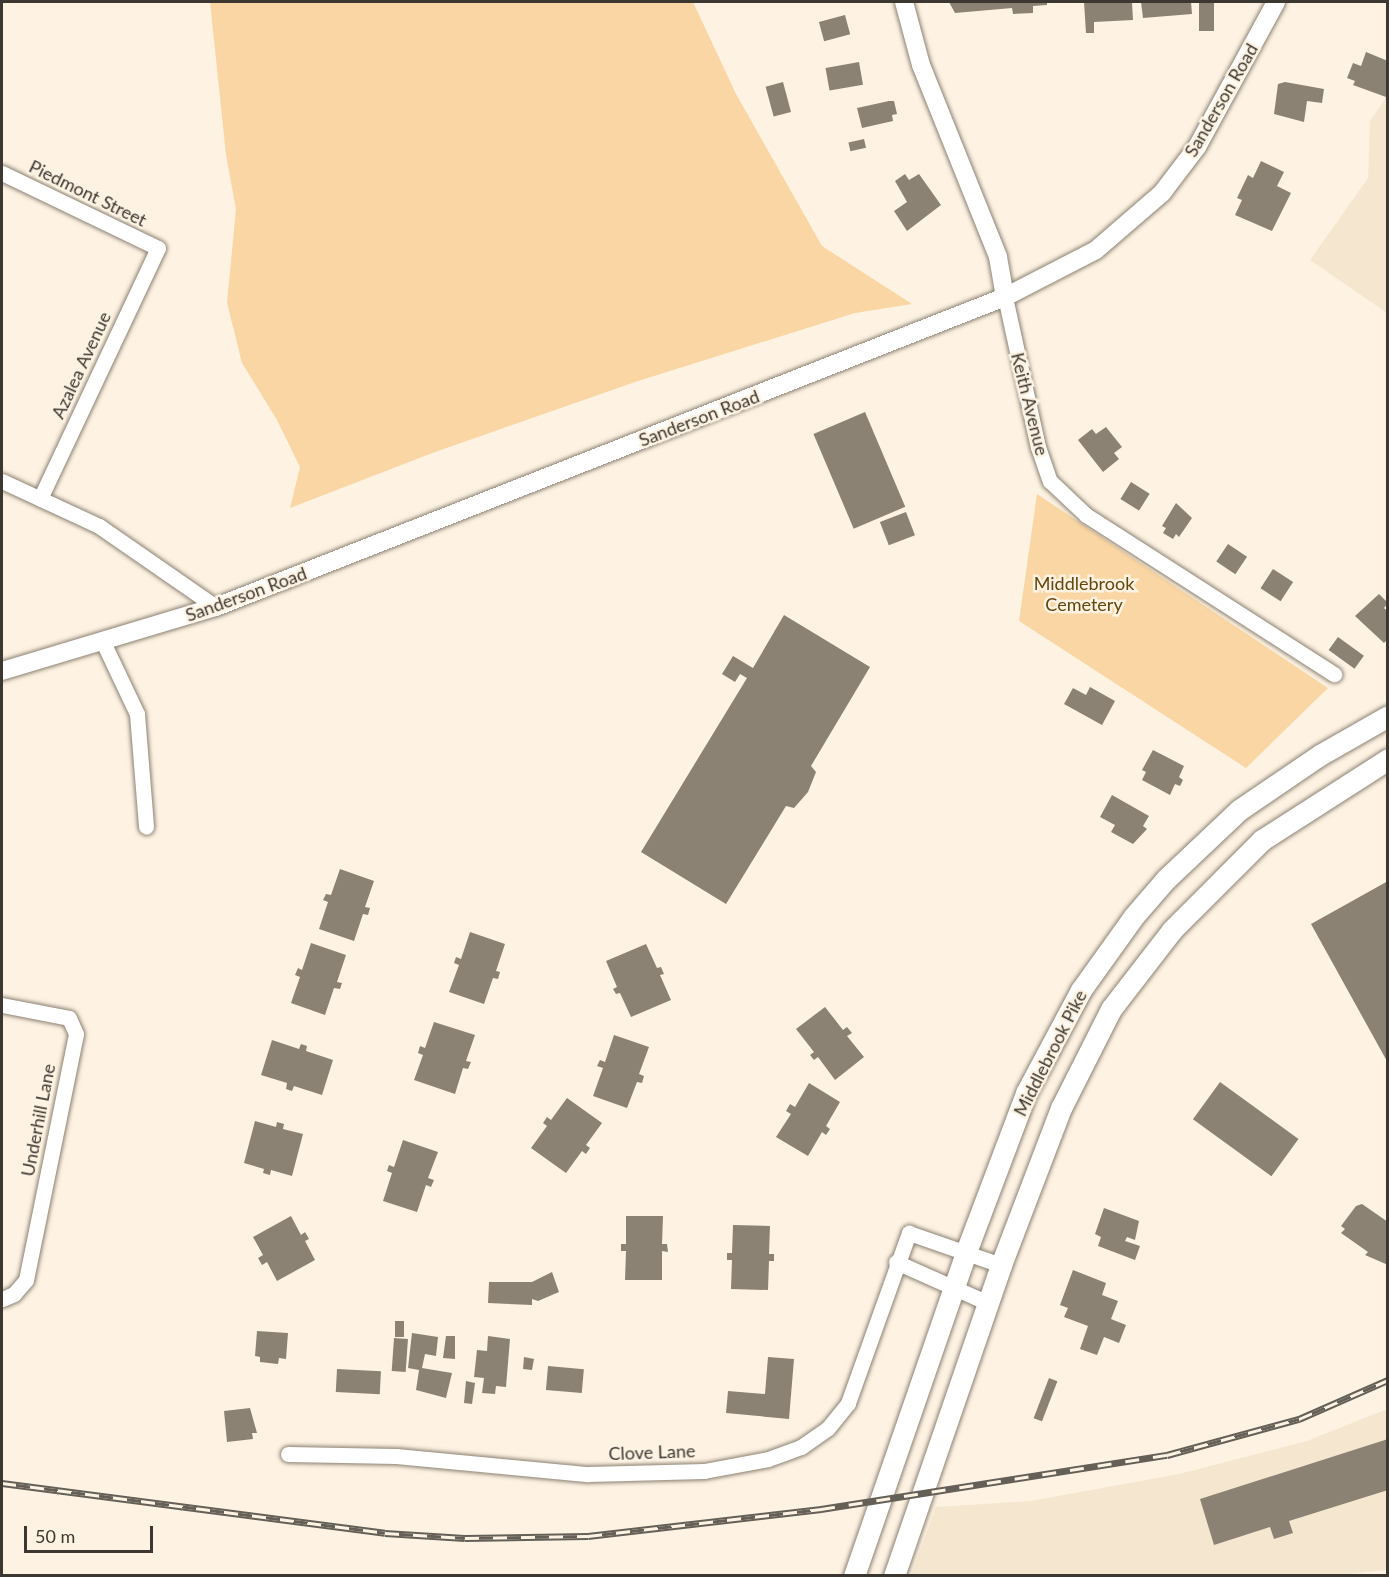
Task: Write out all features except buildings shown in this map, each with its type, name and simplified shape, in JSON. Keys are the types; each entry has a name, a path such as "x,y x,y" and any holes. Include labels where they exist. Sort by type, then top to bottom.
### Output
{"main road":[{"name":"Middlebrook Pike","path":"854,1575 966,1252 1026,1093 1081,990 1134,916 1166,879 1239,810 1320,755 1388,716"},
{"name":"Middlebrook Pike","path":"894,1575 1001,1265 1061,1108 1111,1009 1172,930 1262,840 1388,759"}],"street":[{"name":"Keith Avenue","path":"904,2 921,65 998,257 1038,447 1050,481 1086,515 1334,674"},
{"name":"Sanderson Road","path":"2,671 216,608 1005,297 1096,250 1162,193 1197,147 1276,2"},
{"name":"Piedmont Street","path":"2,173 158,248"},
{"name":"Azalea Avenue","path":"40,499 158,248"},
{"path":"2,481 99,526 216,608"},
{"path":"103,642 136,714 146,827"},
{"name":"Underhill Lane","path":"2,1005 69,1018 76,1034 26,1280 8,1297"},
{"name":"Clove Lane","path":"288,1454 396,1456 588,1474 704,1471 768,1459 801,1447 828,1428 848,1403 896,1262 909,1233 1001,1265"},
{"path":"896,1262 988,1303"}],"shaded area":[{"path":"1387,96 1387,313 1310,260 1368,178 1370,121"},
{"path":"1387,1409 1387,1570 1328,1576 911,1576 936,1507 1030,1501 1179,1474 1307,1441"}],"green space":[{"path":"210,2 693,2 736,94 822,246 912,304 855,313 635,382 435,452 290,508 300,467 277,420 242,363 227,303 236,209 226,155"},
{"name":"Middlebrook Cemetery","path":"1037,494 1328,688 1246,768 1019,621"}],"railway":[{"path":"2,1483 385,1533 465,1538 588,1536 821,1509 1167,1455 1299,1419 1388,1380"}]}
